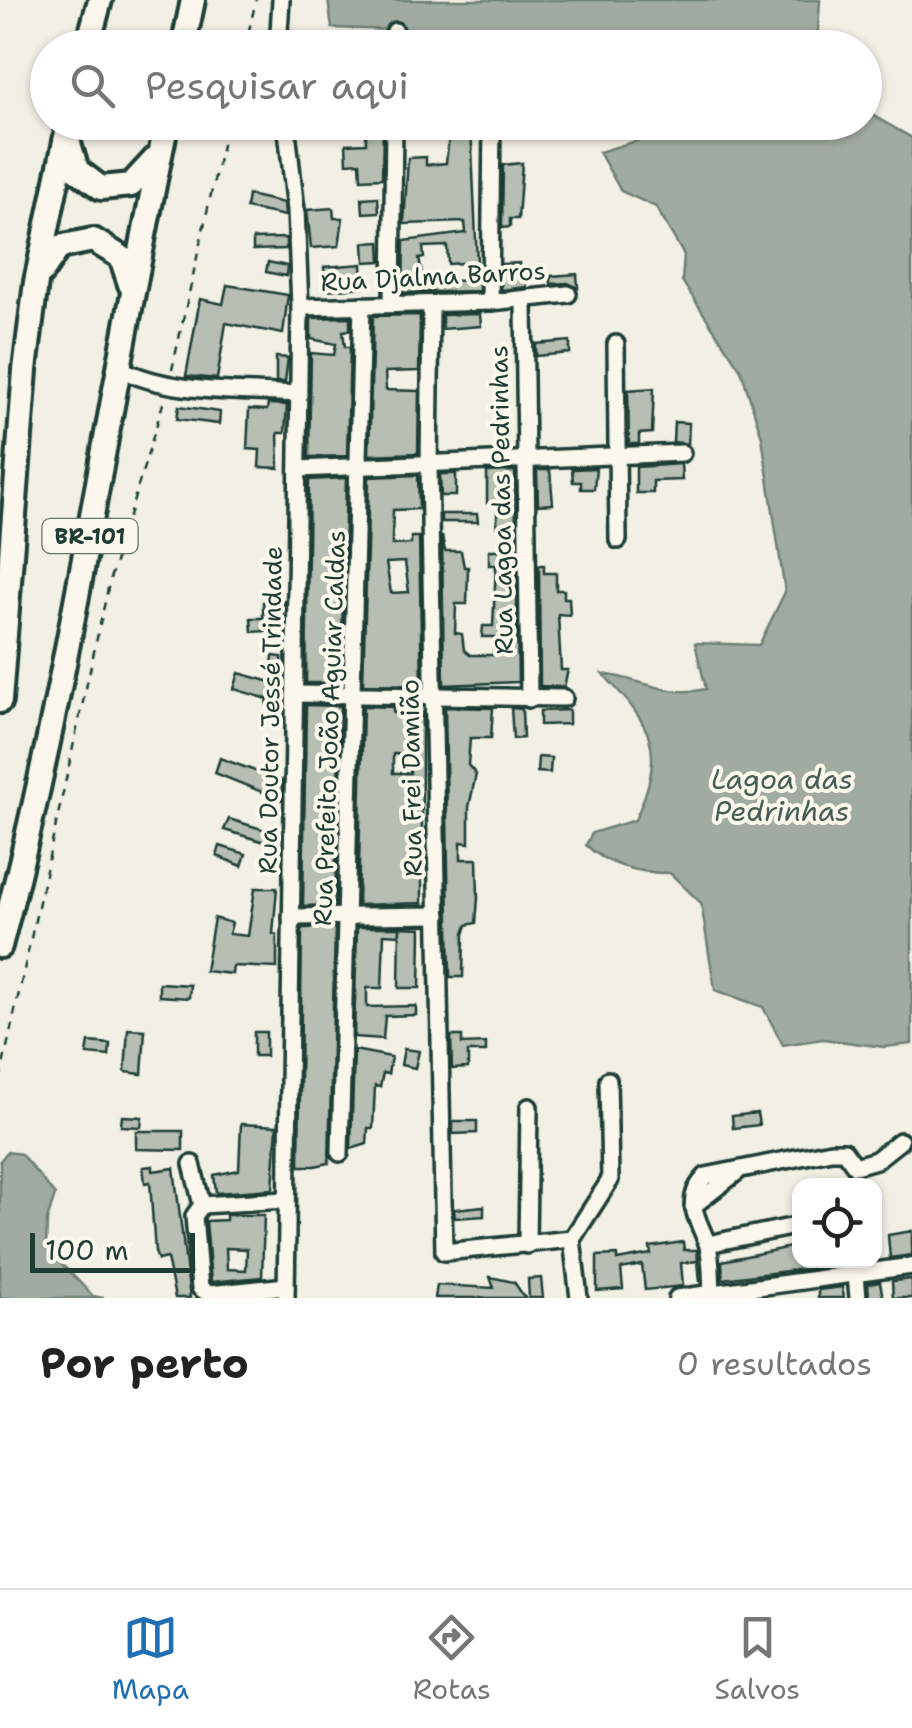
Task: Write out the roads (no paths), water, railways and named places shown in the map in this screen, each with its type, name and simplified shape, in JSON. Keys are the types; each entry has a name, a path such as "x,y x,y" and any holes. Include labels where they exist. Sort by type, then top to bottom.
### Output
{"highway":[{"path":"92,30 100,0"},
{"path":"187,30 193,0"},
{"name":"BR-101","path":"0,701 25,370 36,282 65,140"},
{"path":"71,140 82,176 108,189 138,181 160,152"},
{"name":"BR-101","path":"0,946 65,672 131,292 163,140"},
{"path":"36,282 52,252 67,243 93,240 121,257 131,292"}],"street":[{"path":"279,30 281,0"},
{"name":"Rua Doutor Jessé Trindade","path":"286,1292 300,307 288,140"},
{"path":"392,304 394,140"},
{"path":"490,302 492,140"},
{"name":"Rua Djalma Barros","path":"300,307 490,302 568,294"},
{"name":"Rua Lagoa das Pedrinhas","path":"524,300 529,699"},
{"name":"Rua Frei Damião","path":"431,304 430,466 444,1252 527,1245"},
{"name":"Rua Prefeito João Aguiar Caldas","path":"340,1152 361,467 362,305"},
{"path":"616,344 618,540"},
{"path":"119,368 169,383 299,394"},
{"path":"298,469 682,453"},
{"path":"296,694 564,698"},
{"path":"291,918 438,915"},
{"path":"579,1298 572,1240 610,1180 608,1080"},
{"path":"530,1107 527,1245 572,1240"},
{"path":"712,1294 708,1244 692,1216 693,1206 742,1168 831,1151 844,1151 855,1166 900,1142"},
{"path":"192,1164 202,1205 194,1216 198,1283 209,1294 286,1292"},
{"path":"202,1205 285,1200"},
{"path":"708,1244 792,1227"},
{"path":"677,1298 912,1266"},
{"path":"856,1275 858,1298"}],"water":[{"path":"328,0 820,0 818,30 332,28"},
{"name":"Lagoa das Pedrinhas","path":"882,121 912,138 912,1044 884,1047 823,1039 783,1045 763,1007 715,990 701,903 670,873 625,867 604,859 586,845 592,833 635,820 651,775 650,740 644,725 603,674 667,690 706,689 695,643 759,645 785,592 762,437 741,370 682,281 684,255 656,207 621,191 599,152 640,140 882,140"},
{"path":"7,1152 21,1154 55,1195 47,1220 46,1248 93,1296 104,1298 0,1298 0,1161"}]}
